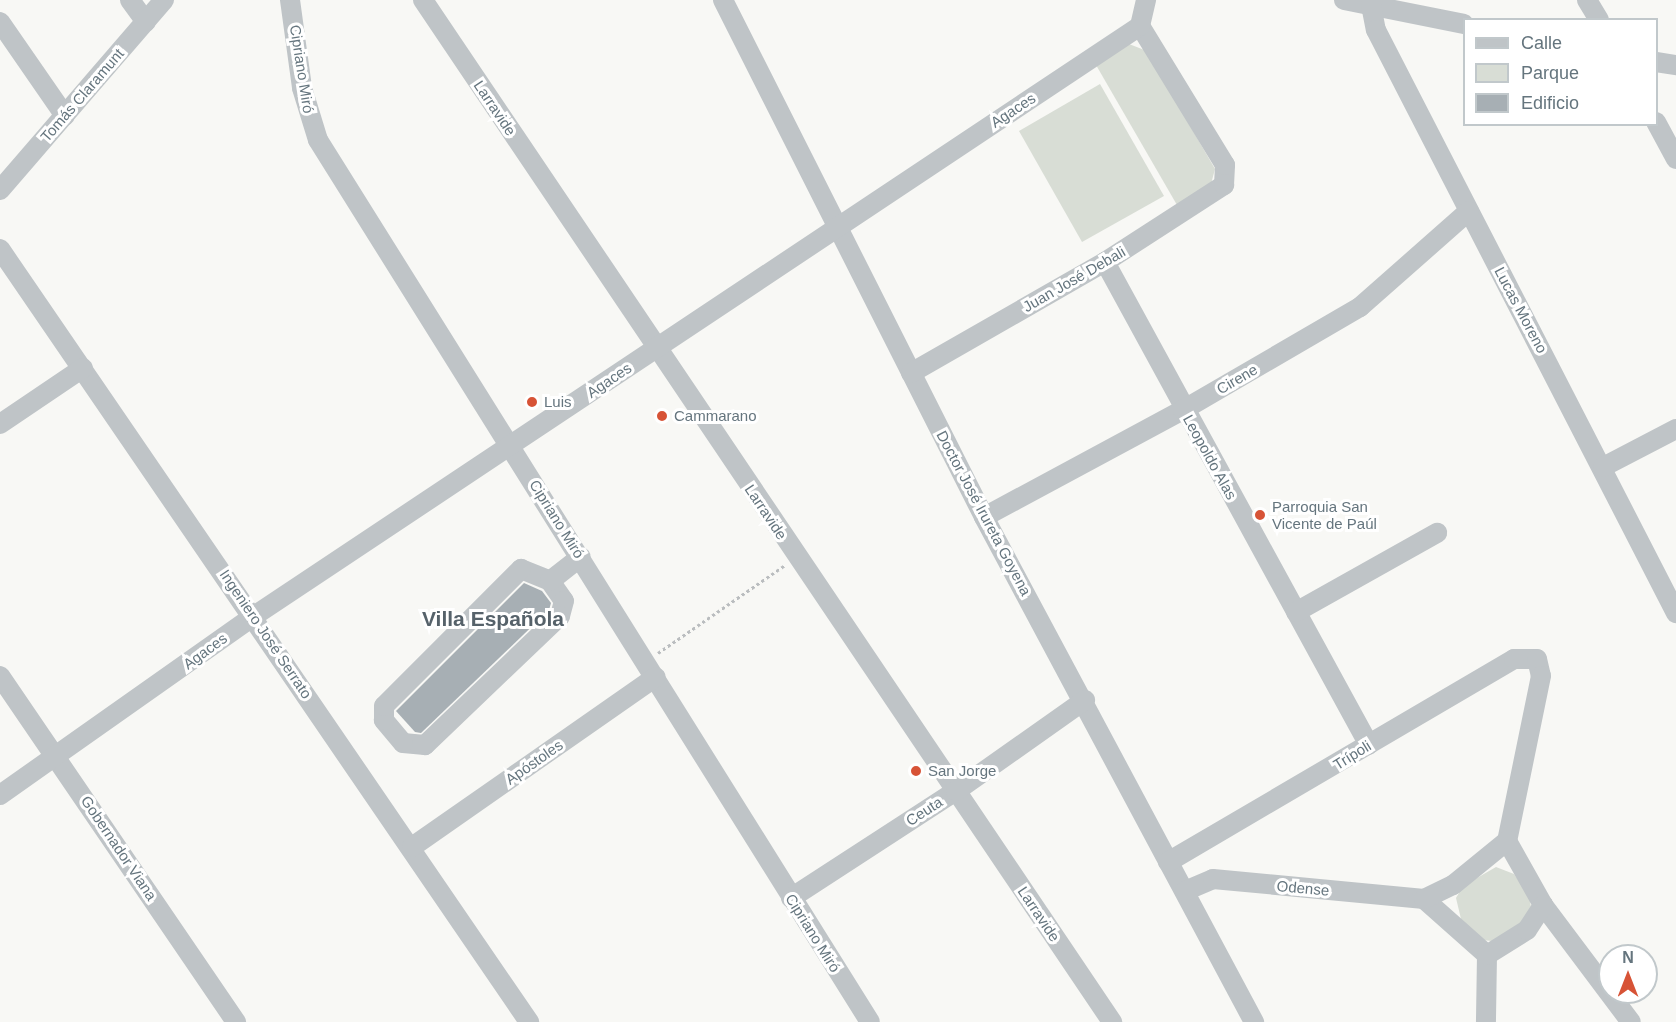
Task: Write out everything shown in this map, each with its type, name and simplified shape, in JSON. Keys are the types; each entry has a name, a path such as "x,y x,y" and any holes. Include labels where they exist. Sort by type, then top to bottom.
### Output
{"street":[{"path":"130,0 146,22"},
{"name":"Tomás Claramunt","path":"0,190 164,0"},
{"name":"Cipriano Miró","path":"290,0 302,88 318,140 512,445 870,1022"},
{"name":"Larravide","path":"423,0 1112,1022"},
{"name":"Doctor José Irureta Goyena","path":"723,0 984,517 1085,700 1254,1022"},
{"path":"1140,26 1146,0"},
{"path":"1344,0 1463,24"},
{"path":"1587,0 1598,18"},
{"name":"Lucas Moreno","path":"1371,5 1376,30 1603,467 1676,613"},
{"path":"0,22 65,116"},
{"name":"Agaces","path":"0,795 254,616 836,226 1140,26"},
{"name":"Juan José Debali","path":"911,373 1105,262 1224,185 1228,175 1225,165 1140,26"},
{"path":"1658,62 1676,65"},
{"path":"1658,126 1676,159"},
{"name":"Cirene","path":"984,517 1184,410 1360,307 1469,211"},
{"name":"Ingeniero José Serrato","path":"0,249 254,616 529,1022"},
{"name":"Leopoldo Alas","path":"1105,262 1184,410 1369,744"},
{"path":"0,424 83,368"},
{"path":"1603,467 1676,429"},
{"path":"1296,612 1437,533"},
{"path":"550,581 581,557"},
{"path":"521,569 550,581 564,601 560,616 425,745 403,743 384,720 384,706 521,569"},
{"name":"Trípoli","path":"1168,862 1514,658 1537,659 1541,676 1507,841"},
{"name":"Apóstoles","path":"412,848 651,669"},
{"name":"Gobernador Viana","path":"0,676 236,1022"},
{"name":"Ceuta","path":"791,898 956,791 1085,700"},
{"path":"1486,1022 1487,955 1424,899 1439,894 1507,841 1544,905 1631,1022"},
{"name":"Odense","path":"1185,891 1213,879 1424,899"},
{"path":"1487,955 1532,926 1544,905"}],"path":[{"path":"651,669 797,556"}],"green space":[{"path":"1129,44 1147,51 1215,169 1211,184 1177,205 1096,65"},
{"path":"1100,84 1164,196 1082,242 1019,131"},
{"path":"1496,867 1514,874 1529,896 1531,907 1520,925 1492,941 1482,940 1461,919 1456,898 1463,886"}],"building":[{"path":"524,583 542,591 551,603 549,610 421,733 415,732 396,711"}],"place":[{"name":"Luis","path":"532,402"},
{"name":"Cammarano","path":"662,416"},
{"name":"Parroquia San Vicente de Paúl","path":"1260,515"},
{"name":"San Jorge","path":"916,771"}],"district":[{"name":"Villa Española","path":"493,619"}]}
